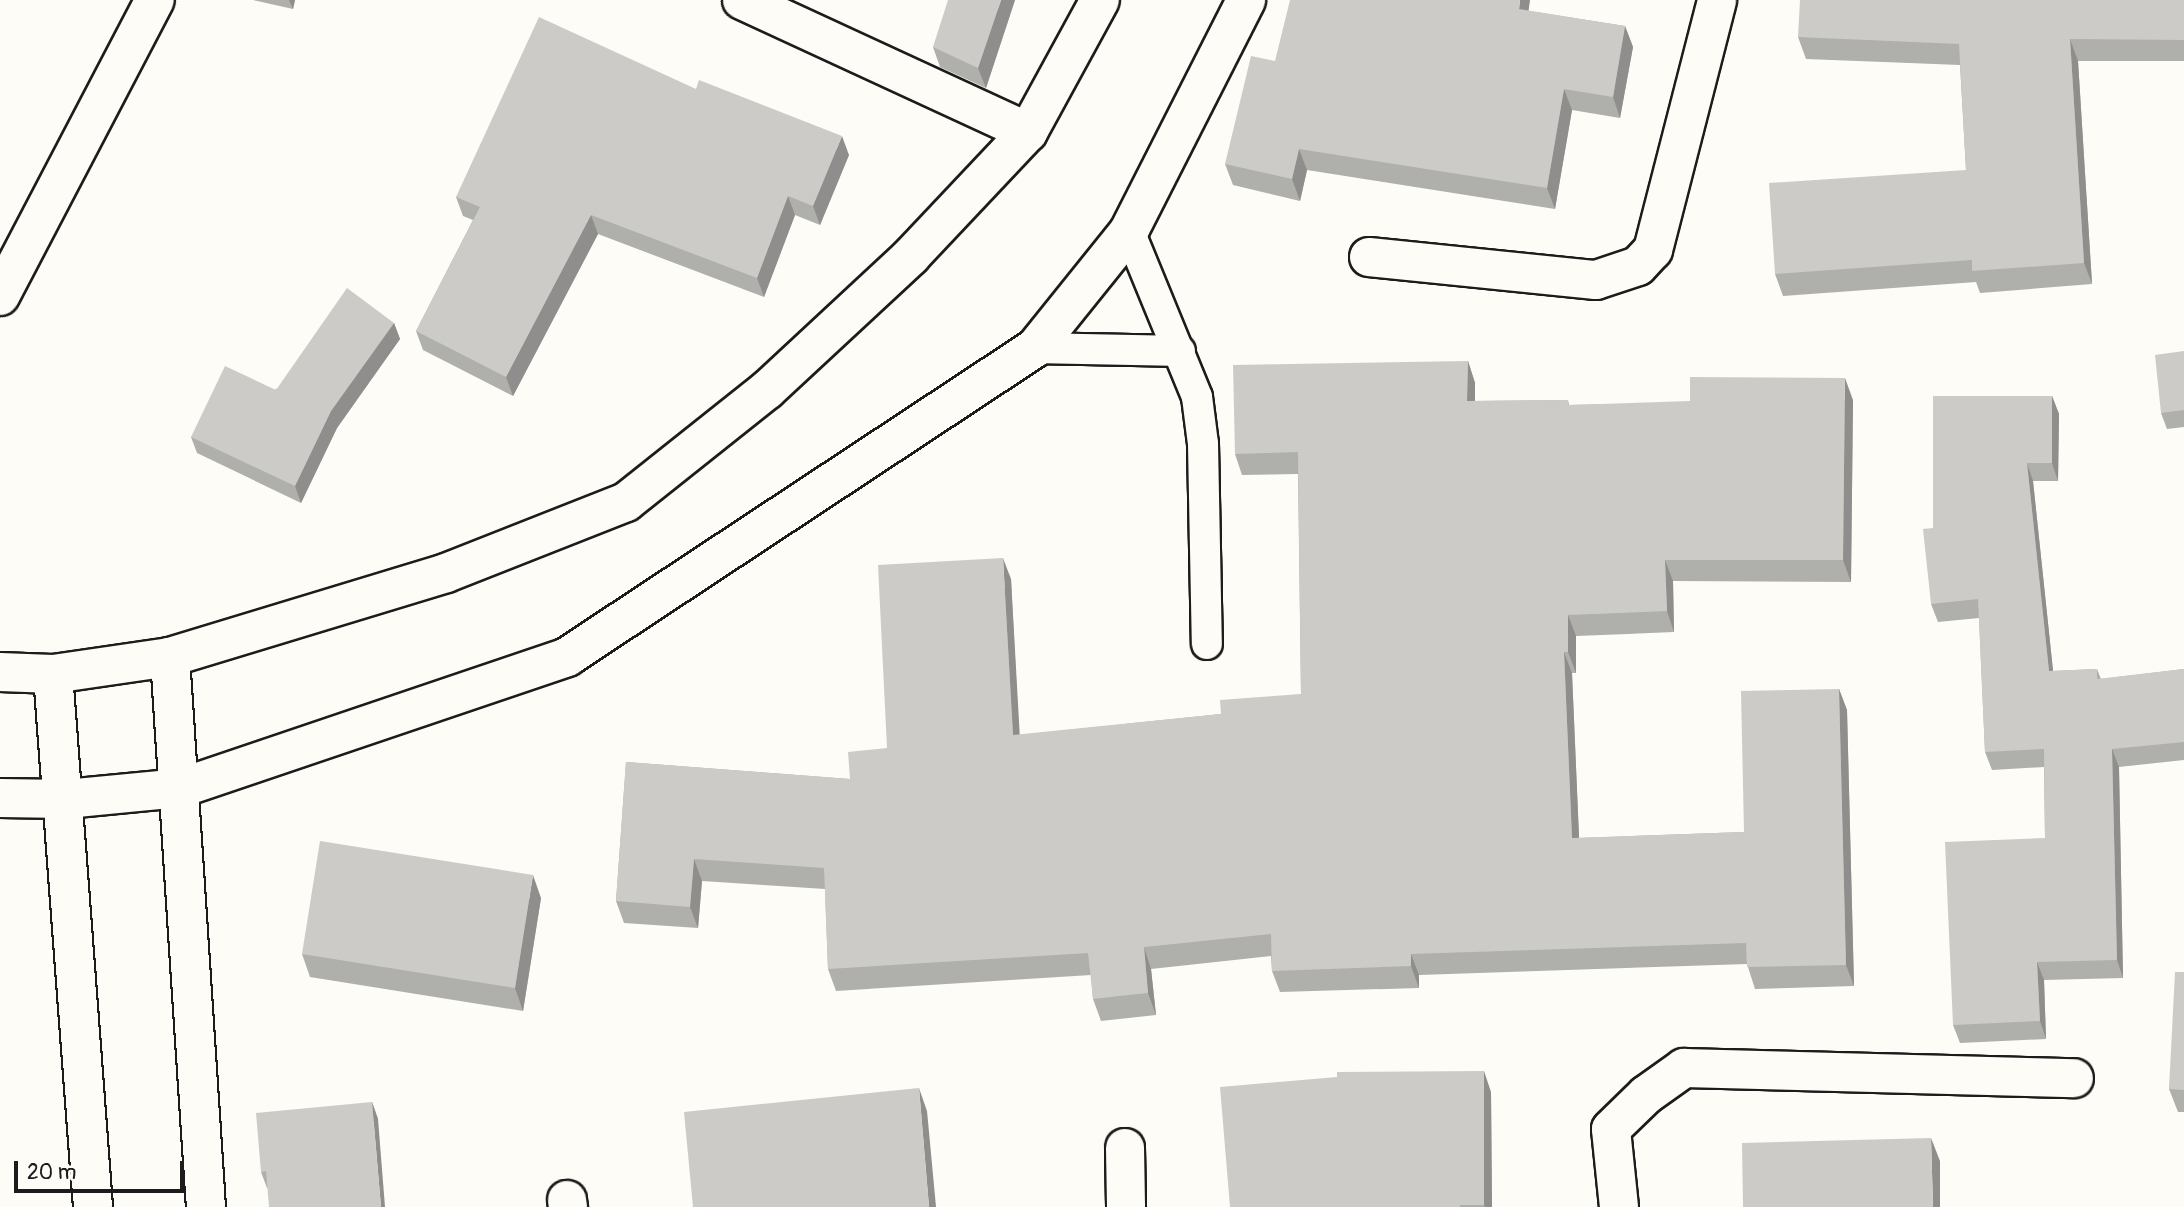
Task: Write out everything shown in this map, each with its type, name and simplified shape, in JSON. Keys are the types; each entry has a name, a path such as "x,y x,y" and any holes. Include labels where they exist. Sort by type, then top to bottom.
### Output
{"street":[{"path":"0,296 155,0"},
{"path":"742,0 1028,132"},
{"path":"0,672 53,674 170,657 446,573 626,502 786,372 911,256 1028,132 1100,0"},
{"path":"0,799 66,799 181,788 567,657 1035,348 1129,231 1246,0"},
{"path":"1369,257 1596,280 1638,266 1653,250 1717,0"},
{"path":"170,657 181,788 206,1207"},
{"path":"53,674 66,799 93,1207"},
{"path":"1619,1207 1611,1129 1646,1095 1684,1068 2074,1078"},
{"path":"1125,1148 1126,1207"}],"lane":[{"path":"1129,231 1197,397 1203,443 1207,644"},
{"path":"1035,348 1180,351"}],"building":[{"path":"948,0 1001,0 978,68 933,47"},
{"path":"1290,0 1520,0 1519,9 1625,26 1613,97 1564,89 1547,188 1299,149 1292,179 1225,164 1251,56 1275,61"},
{"path":"1800,0 2184,0 2184,40 2070,39 2084,263 1972,271 1972,260 1775,274 1769,183 1966,170 1959,44 1798,37"},
{"path":"539,17 696,89 699,80 842,136 813,206 788,196 757,278 591,215 506,377 416,331 480,207 456,197"},
{"path":"347,288 394,323 331,411 295,486 191,437 225,366 276,390"},
{"path":"2184,351 2184,410 2161,413 2155,355"},
{"path":"1468,361 1467,401 1568,400 1568,405 1690,401 1690,377 1845,378 1843,560 1665,560 1667,611 1568,615 1568,652 1564,652 1572,838 1744,832 1741,691 1839,689 1846,965 1747,967 1746,943 1411,954 1411,966 1272,971 1271,934 1144,947 1148,993 1093,999 1088,953 828,969 824,868 694,859 690,907 616,901 626,762 850,779 848,752 887,748 878,565 1003,558 1013,735 1221,714 1220,700 1301,694 1298,452 1235,454 1233,365"},
{"path":"1933,396 2052,396 2052,463 2027,463 2049,671 2097,669 2097,679 2184,669 2184,742 2112,749 2117,960 2037,962 2040,1021 1953,1025 1945,842 2045,838 2044,749 1985,752 1978,599 1931,604 1923,529 1933,528"},
{"path":"320,841 533,875 515,988 302,954"},
{"path":"2175,972 2184,972 2184,1090 2169,1089"},
{"path":"1484,1071 1484,1205 1230,1207 1220,1087 1337,1077 1337,1072"},
{"path":"919,1088 929,1207 693,1207 684,1112"},
{"path":"372,1102 381,1207 269,1207 266,1171 261,1172 256,1113"},
{"path":"1931,1138 1933,1207 1743,1207 1742,1143"}]}
